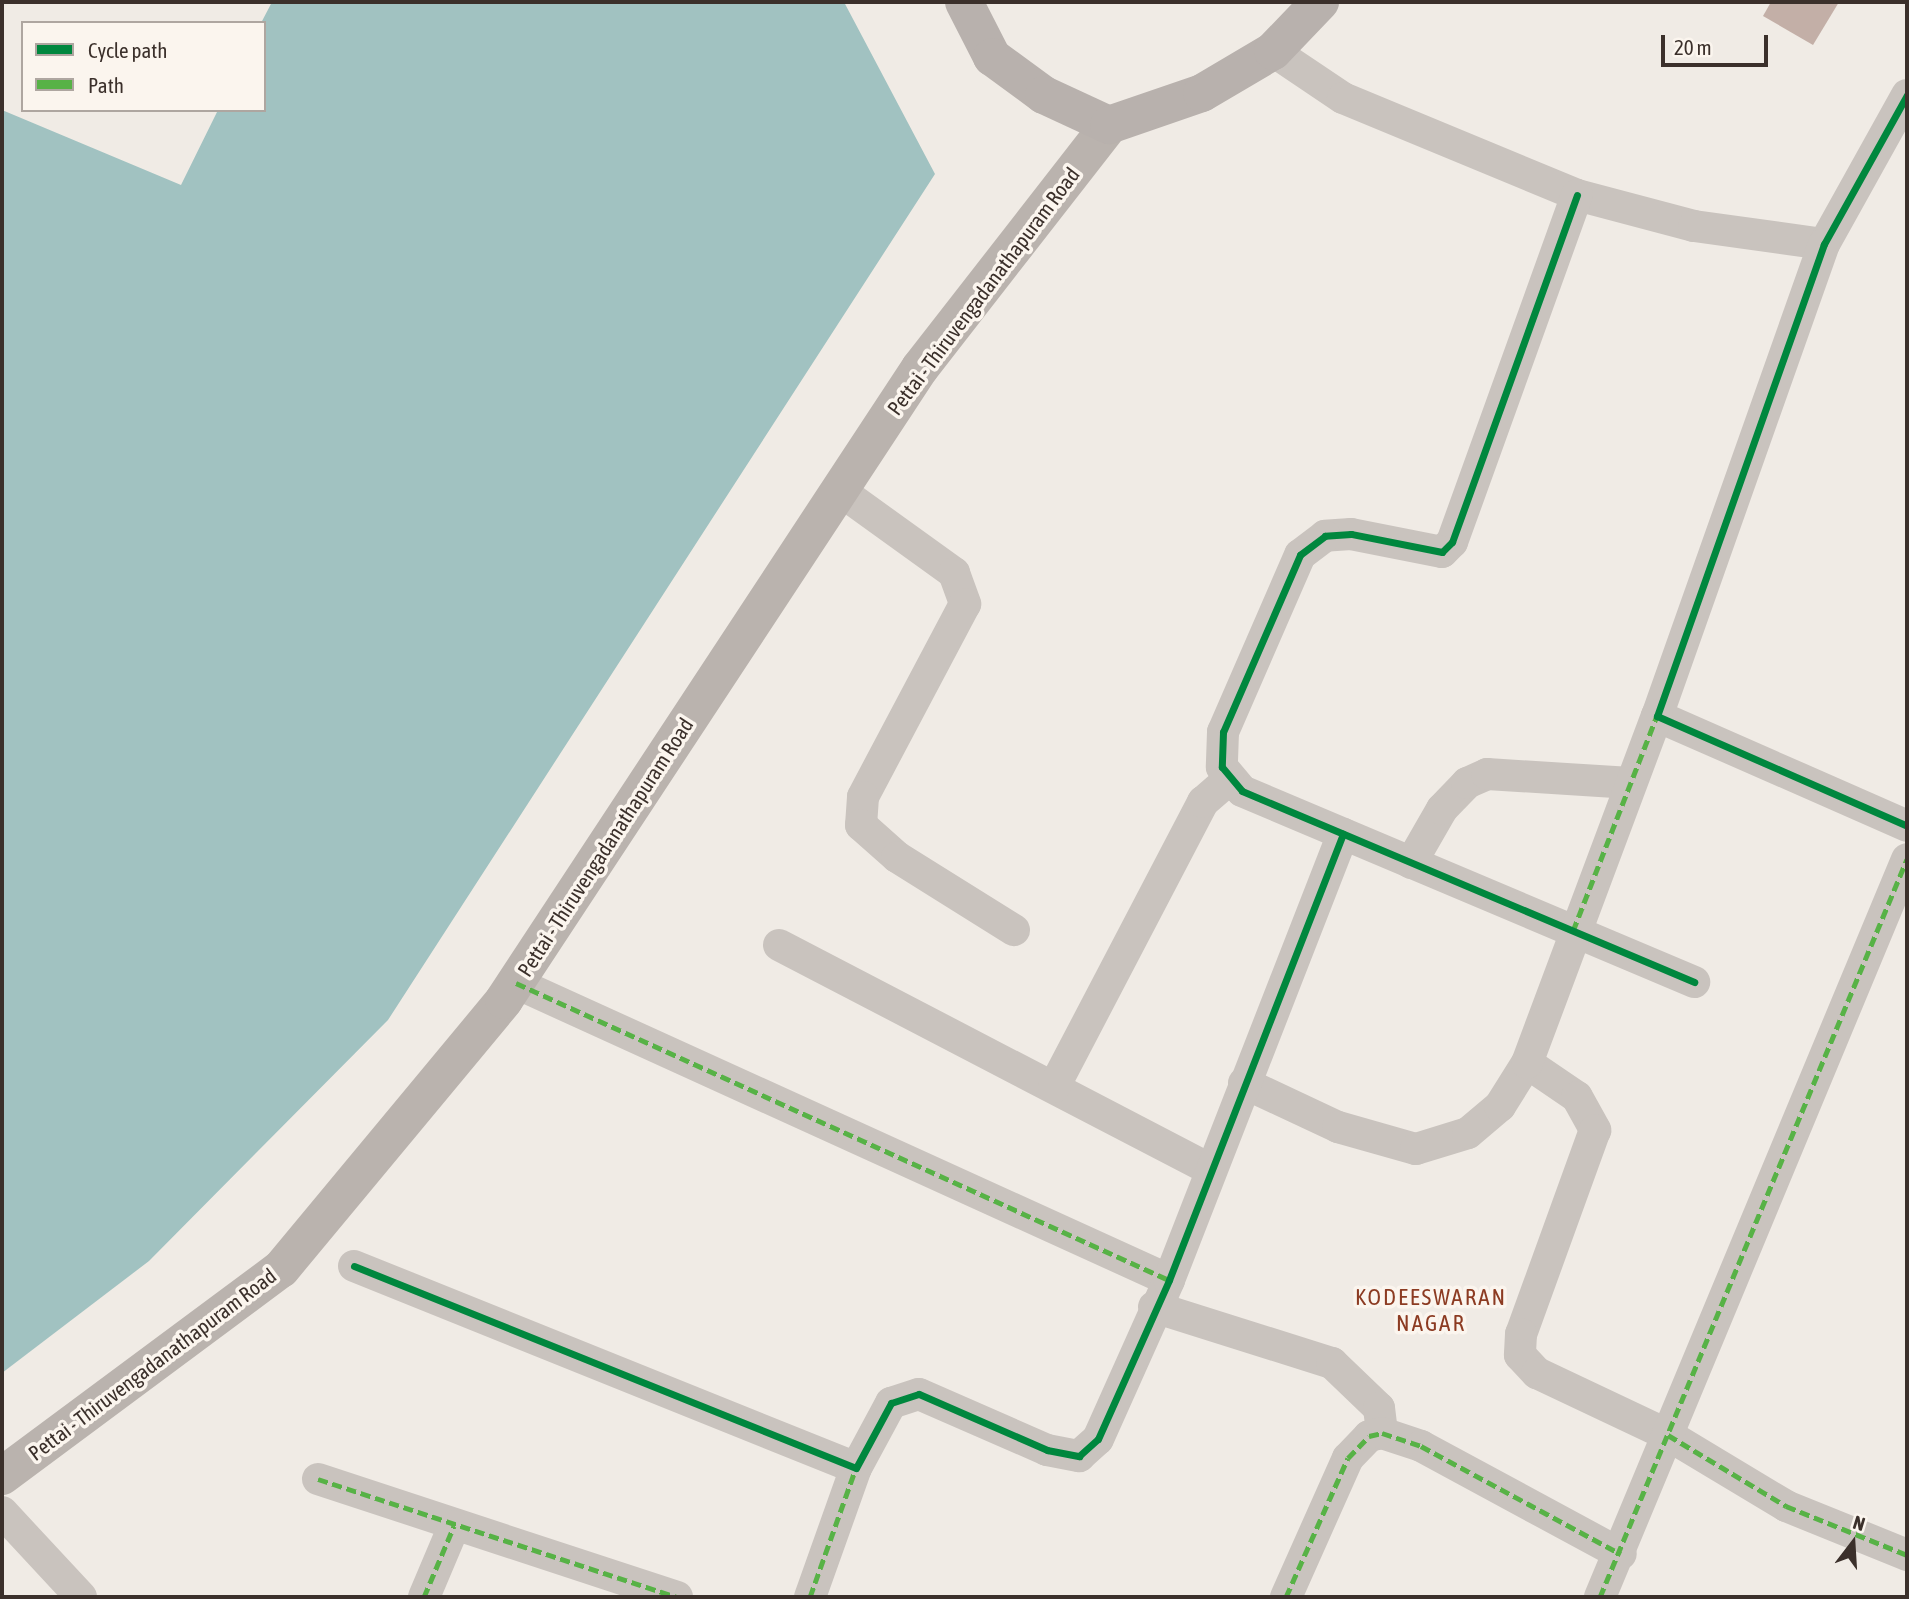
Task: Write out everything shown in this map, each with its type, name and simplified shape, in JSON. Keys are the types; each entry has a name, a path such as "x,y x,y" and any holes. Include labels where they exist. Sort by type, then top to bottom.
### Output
{"main road":[{"path":"964,2 992,57 1044,95 1109,125 1202,93 1273,51 1320,2"},
{"name":"Pettai - Thiruvengadanathapuram Road","path":"2,1476 281,1269 516,983 920,368 1109,125"}],"street":[{"path":"1273,51 1343,98 1577,195 1694,226 1824,244"},
{"path":"1244,1083 1338,1127 1416,1149 1468,1133 1500,1106 1527,1063 1573,931 1657,716 1824,244 1907,95"},
{"path":"1228,780 1223,732 1300,555 1325,536 1351,534 1442,552 1452,542 1577,195"},
{"path":"839,490 954,573 964,588 961,620 863,797 861,825 897,857 1014,930"},
{"path":"1657,716 1907,826"},
{"path":"1411,863 1442,808 1467,783 1487,774 1632,783"},
{"path":"1228,780 1343,834 1694,982"},
{"path":"1054,1087 1203,802 1228,780"},
{"path":"810,1597 856,1468 891,1403 919,1394 1047,1450 1079,1456 1090,1451 1154,1307 1169,1280 1210,1169 1343,834"},
{"path":"1600,1597 1621,1554 1907,859"},
{"path":"779,945 1210,1169"},
{"path":"516,983 1169,1280"},
{"path":"1527,1063 1577,1097 1595,1130 1521,1334 1520,1354 1537,1373 1668,1435 1786,1506 1907,1555"},
{"path":"354,1266 856,1468"},
{"path":"1154,1307 1332,1363 1379,1408 1382,1433"},
{"path":"1286,1597 1348,1458 1369,1436 1382,1433 1421,1446 1621,1554"},
{"path":"318,1479 454,1526 677,1597"},
{"path":"2,1512 81,1597"},
{"path":"424,1597 454,1526"}],"water":[{"path":"272,2 844,2 935,174 388,1020 149,1261 2,1373 2,110 181,185 217,112 266,112 266,21 262,21"}],"building":[{"path":"1771,2 1839,2 1813,45 1763,16"}],"marked path":[{"path":"1573,931 1657,716"},
{"path":"1600,1597 1907,859"},
{"path":"516,983 1169,1280"},
{"path":"1286,1597 1348,1458 1369,1436 1382,1433 1421,1446 1621,1554"},
{"path":"1668,1435 1786,1506 1907,1555"},
{"path":"810,1597 856,1468"},
{"path":"318,1479 677,1597"},
{"path":"424,1597 454,1526"}],"cycle path":[{"path":"1907,95 1824,244 1657,716 1907,826"},
{"path":"1577,195 1452,542 1442,552 1351,534 1325,536 1300,555 1223,732 1222,767 1242,791 1694,982"},
{"path":"354,1266 856,1468 891,1403 919,1394 1047,1450 1079,1456 1098,1439 1169,1280 1343,834"}],"district":[{"name":"KODEESWARAN NAGAR","path":"1431,1310"}]}
